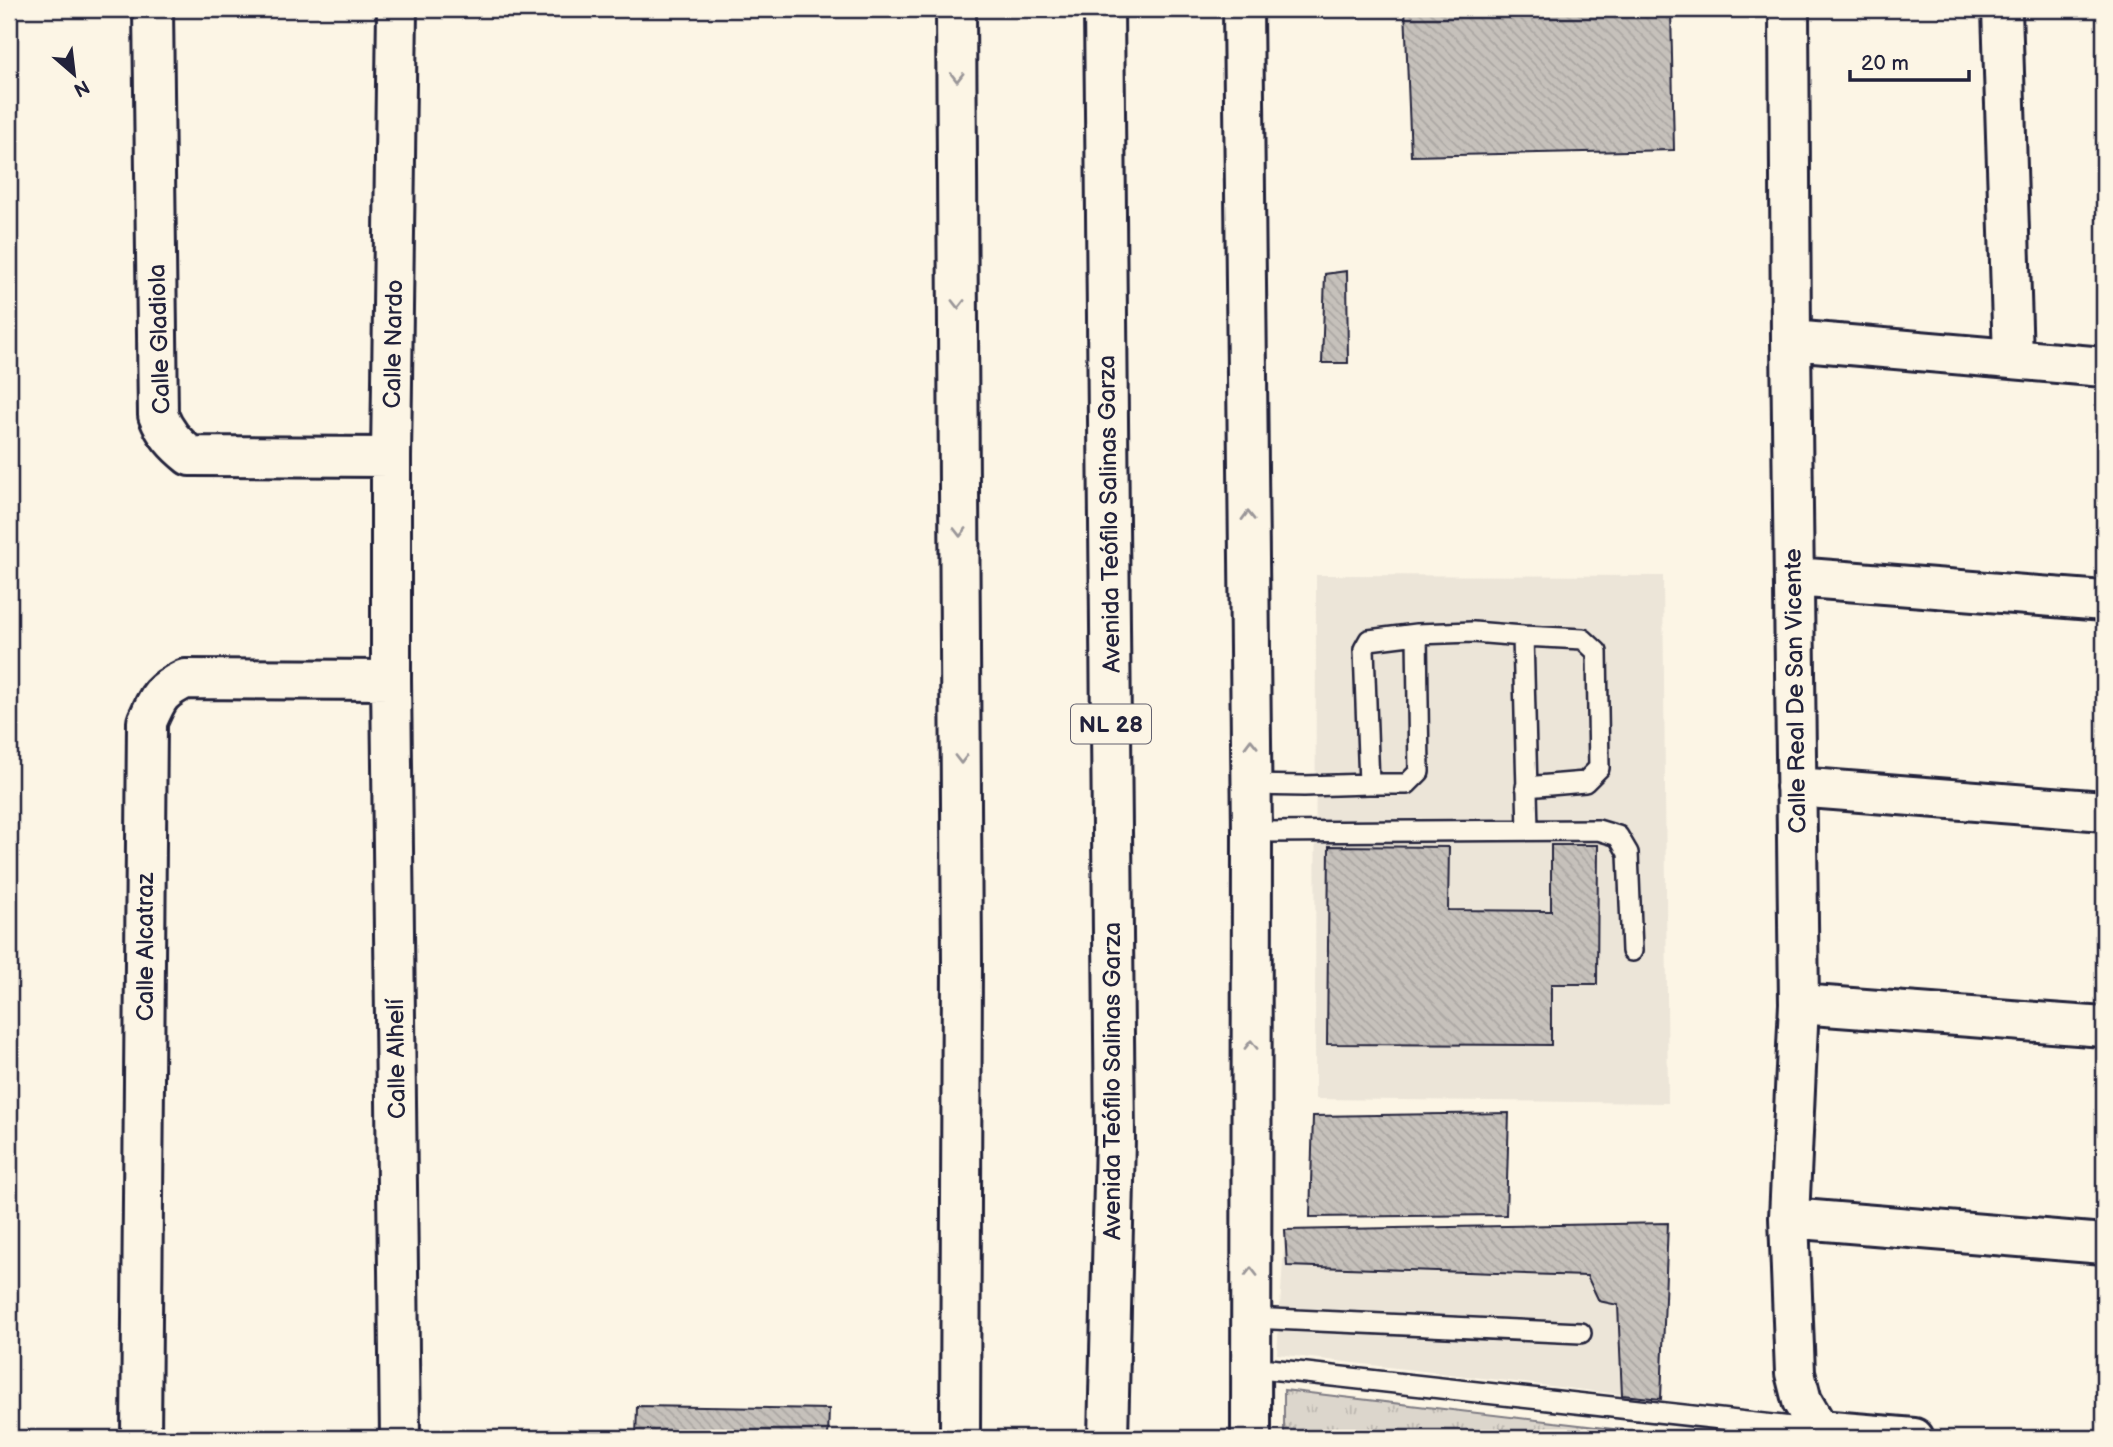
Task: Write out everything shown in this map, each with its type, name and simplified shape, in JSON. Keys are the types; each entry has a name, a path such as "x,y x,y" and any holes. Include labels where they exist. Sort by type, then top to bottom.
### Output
{"street":[{"name":"Calle Gladiola","path":"153,9 158,415 163,429 175,444 190,456 391,457"},
{"name":"Calle Nardo","path":"391,680 397,9"},
{"path":"956,9 962,963 960,1438"},
{"name":"Avenida Teófilo Salinas Garza","path":"1104,9 1115,1139 1108,1438"},
{"path":"1243,9 1251,785 1251,1438"},
{"name":"Calle Real De San Vicente","path":"1789,9 1799,1004 1788,1218 1795,1373 1802,1401 1819,1430"},
{"path":"2003,9 2013,358"},
{"path":"1791,340 2104,367"},
{"path":"1794,577 2104,601"},
{"name":"Calle Alcatraz","path":"141,1438 146,722 166,688 185,679 391,680"},
{"name":"Calle Alhelí","path":"391,680 400,1438"},
{"path":"1796,787 2104,811"},
{"path":"1799,1004 2104,1027"},
{"path":"1788,1218 2104,1244"},
{"path":"1819,1430 1914,1438"}],"lane":[{"path":"1369,784 1364,649 1369,640 1417,634 1473,632 1583,639 1597,652 1599,768 1585,782 1526,787"},
{"path":"1251,785 1406,784 1419,772 1417,634"},
{"path":"1523,636 1528,830"},
{"path":"1251,832 1598,830 1618,836 1628,853 1632,951"},
{"path":"1251,1318 1581,1333"},
{"path":"1252,1367 1819,1430"}],"shaded area":[{"path":"1316,575 1663,576 1668,1103 1315,1099"},
{"path":"1656,1226 1661,1399 1277,1354 1285,1230"}],"green space":[{"path":"1284,1390 1663,1435 1663,1438 1284,1438"}],"building":[{"path":"1405,9 1671,9 1674,150 1411,156"},
{"path":"1347,271 1348,363 1322,363 1325,274"},
{"path":"1551,845 1598,845 1597,984 1551,984 1551,1045 1327,1044 1329,846 1449,847 1448,910 1551,911"},
{"path":"1509,1113 1506,1215 1310,1217 1313,1116"},
{"path":"1668,1223 1661,1399 1622,1395 1618,1305 1599,1301 1587,1276 1287,1266 1285,1230"},
{"path":"637,1406 829,1409 828,1438 636,1438"}]}
